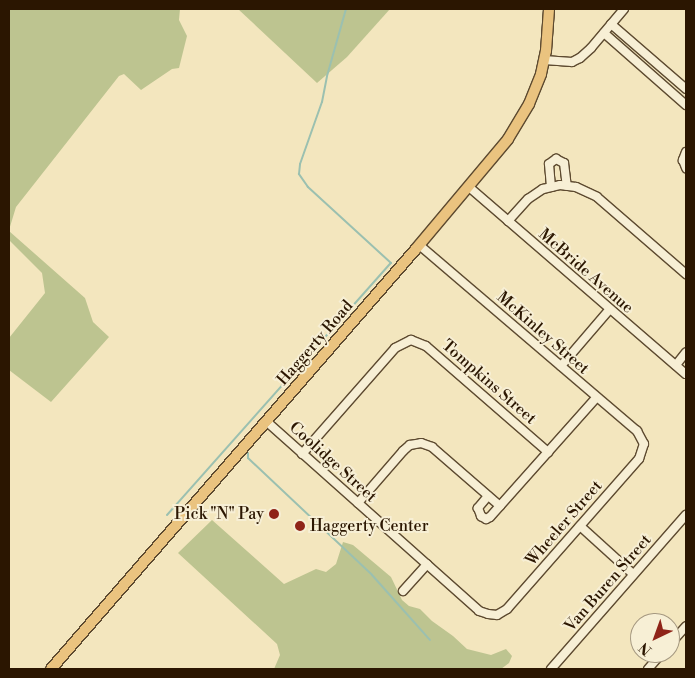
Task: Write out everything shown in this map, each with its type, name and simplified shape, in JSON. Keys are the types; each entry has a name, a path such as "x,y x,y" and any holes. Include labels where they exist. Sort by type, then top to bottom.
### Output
{"main road":[{"name":"Haggerty Road","path":"50,669 419,245 508,139 521,120 535,91 544,60 549,9"}],"street":[{"path":"544,60 572,62 585,54 624,9"},
{"path":"611,24 686,89"},
{"path":"604,33 686,105"},
{"path":"686,152 682,160 686,168"},
{"path":"551,187 549,164 556,159 564,163 567,186"},
{"path":"508,221 528,199 551,187 567,186 582,189 597,197 686,274"},
{"name":"McBride Avenue","path":"469,187 609,310 686,374"},
{"name":"McKinley Street","path":"419,245 637,432 644,444"},
{"path":"561,366 609,310"},
{"name":"Tompkins Street","path":"302,454 395,348 415,340 426,346 548,452"},
{"path":"676,365 686,352"},
{"path":"488,496 478,508 481,516 486,519 500,506 596,398"},
{"name":"Coolidge Street","path":"266,421 479,611 488,614 498,614"},
{"path":"358,502 403,451 418,443 432,447 500,506"},
{"name":"Wheeler Street","path":"498,614 507,609 639,459 644,444"},
{"name":"Van Buren Street","path":"551,669 686,514"},
{"path":"580,526 634,574"},
{"path":"403,591 427,564"}],"green space":[{"path":"9,9 180,9 179,20 187,36 179,68 172,69 141,90 124,74 119,76 16,207 9,230"},
{"path":"238,9 390,9 347,57 317,83"},
{"path":"9,231 85,298 93,322 109,337 51,402 9,370 9,338 45,293 42,273 9,240"},
{"path":"212,520 284,584 316,569 326,572 336,564 343,542 353,545 391,577 402,600 409,606 420,609 467,649 491,655 506,649 512,656 509,663 501,669 274,669 280,655 277,644 178,553"}],"waterway":[{"path":"167,515 391,263 308,187 299,174 300,164 322,102 327,76 346,9"},
{"path":"248,453 248,458 372,575 430,640"}],"place":[{"name":"Pick \"N\" Pay","path":"274,514"},
{"name":"Haggerty Center","path":"300,526"}]}
